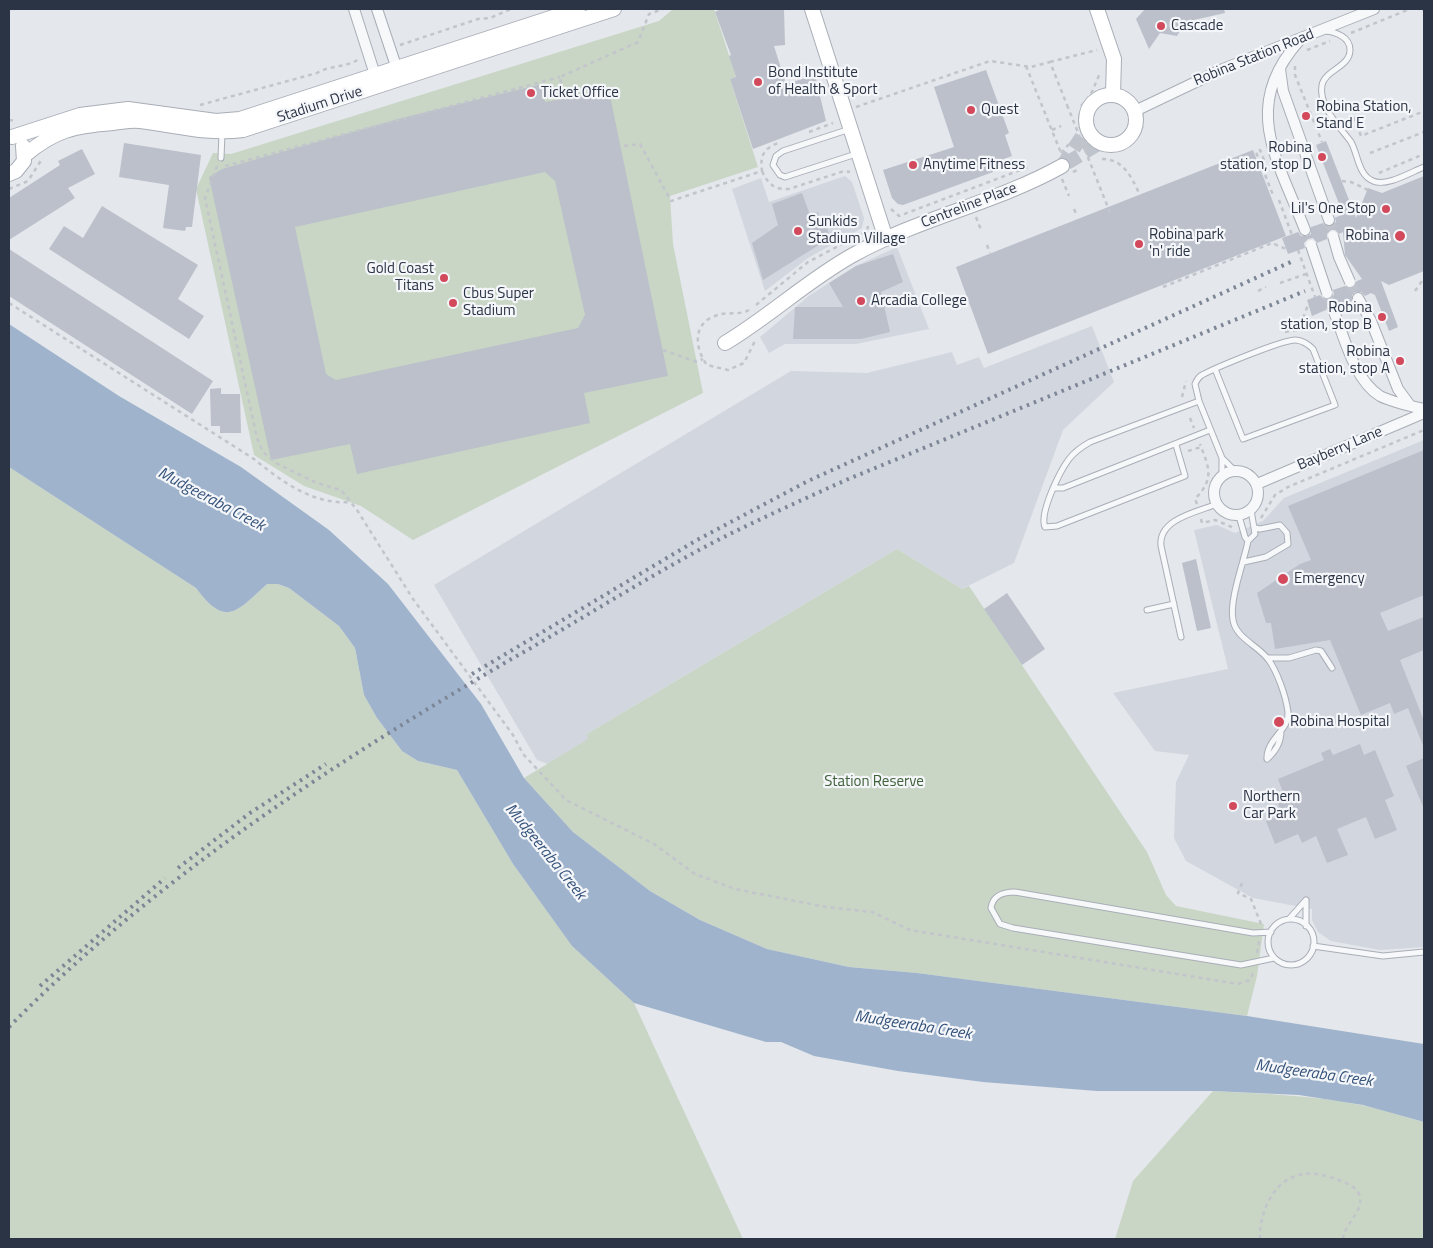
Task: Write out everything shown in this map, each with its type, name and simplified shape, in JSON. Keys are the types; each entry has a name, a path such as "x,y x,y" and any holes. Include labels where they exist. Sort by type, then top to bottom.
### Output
{"street":[{"path":"354,9 377,81"},
{"path":"377,9 397,69"},
{"name":"Stadium Drive","path":"377,81 397,69 578,9"},
{"name":"Stadium Drive","path":"11,136 80,115 128,109 243,130 377,81 614,9"},
{"path":"812,9 886,239"},
{"path":"1097,9 1108,58 1113,94"},
{"name":"Robina Station Road","path":"1135,111 1223,69 1374,9"},
{"path":"1300,40 1280,68 1269,94 1266,118 1274,150 1305,230"},
{"path":"1097,98 1113,94 1125,99 1135,111 1134,130 1125,141 1111,145 1100,143 1087,130 1085,119 1088,108 1097,98 1108,58"},
{"path":"1280,68 1283,91 1288,107 1329,220"},
{"name":"Stadium Drive","path":"9,174 21,167 25,155 44,139 53,134 94,124 138,120 199,132 222,126"},
{"path":"11,136 22,144 25,155"},
{"name":"Centreline Place","path":"725,343 749,329 823,273 854,254 886,239 1042,177 1060,163"},
{"path":"1333,236 1339,257 1350,282"},
{"path":"1311,245 1327,293"},
{"path":"1358,298 1371,321 1398,389 1408,404"},
{"path":"1333,309 1367,384 1383,397 1424,409"},
{"name":"Bayberry Lane","path":"1256,484 1424,413"},
{"path":"1235,471 1248,474 1256,484 1258,498 1252,516 1241,520 1226,513 1217,504 1215,486 1222,477 1235,471"}],"lane":[{"path":"1318,32 1338,34 1348,43 1350,52 1345,62 1329,74 1322,83 1322,96 1339,128 1351,144 1366,176 1372,181 1382,183 1424,167"},
{"path":"221,158 222,126"},
{"path":"851,128 783,151 776,156 773,165 780,175 785,177 859,153"},
{"path":"1215,370 1243,439 1335,405 1313,349 1306,342 1288,341 1199,376 1195,384 1199,401 1222,458 1235,471"},
{"path":"1176,445 1185,476 1048,528 1045,527 1044,520 1053,488 1070,457 1090,442 1199,401"},
{"path":"1053,488 1063,488 1210,430"},
{"path":"1222,458 1222,477"},
{"path":"1181,637 1161,546 1162,536 1168,525 1217,504"},
{"path":"1252,516 1255,528 1254,537 1248,542 1233,602 1233,620 1243,637 1267,658 1275,672 1288,712 1286,722 1281,731 1274,737 1267,751 1267,759 1273,753 1280,740 1281,731"},
{"path":"1241,520 1248,542"},
{"path":"1244,562 1266,557 1288,544 1286,533 1280,525 1260,529 1255,528"},
{"path":"1147,610 1174,604"},
{"path":"1267,658 1289,658 1316,650 1322,651 1332,668"},
{"path":"1270,932 1260,933 1015,892 998,895 991,904 992,913 996,921 1008,927 1241,965 1255,964 1274,958"},
{"path":"1289,920 1306,900 1306,926"},
{"path":"1289,920 1296,920 1306,926 1313,936 1313,946 1308,958 1295,965 1287,965 1274,958 1268,945 1270,932 1275,926 1289,920"},
{"path":"1313,946 1383,956 1424,952"}],"path":[{"path":"390,48 478,19 490,18 511,9"},
{"path":"216,168 560,78 638,42 649,14 663,9"},
{"path":"856,107 990,61 1026,66 1050,62 1100,48 1108,58"},
{"name":"Stadium Drive","path":"196,106 317,74 327,67 339,67 369,56"},
{"path":"1050,62 1111,215"},
{"path":"1026,66 1052,130 1069,196"},
{"path":"1081,106 1097,82 1100,70"},
{"path":"560,78 564,99"},
{"path":"1354,118 1361,136 1422,112"},
{"path":"9,120 19,122"},
{"path":"808,132 833,123"},
{"path":"1052,130 1061,126"},
{"path":"1370,153 1424,132"},
{"path":"783,141 767,148 762,153 762,171 766,181 779,190 789,189 844,171 854,175"},
{"path":"1060,163 1070,143"},
{"path":"624,146 640,144 671,201 762,171"},
{"path":"1273,196 1256,152 1260,150 1292,235"},
{"path":"9,189 28,181 46,153"},
{"path":"1377,174 1424,154"},
{"path":"221,158 204,198 256,438 264,452 276,463 317,483 341,490 351,502 413,599 513,735 523,754 566,800 654,844 695,874 735,889 826,907 872,912 910,930 1238,984 1246,984 1252,979 1262,922 1251,899 1238,892 1242,883"},
{"path":"1102,159 1117,162 1127,170 1138,193"},
{"name":"Centreline Place","path":"900,216 1031,166"},
{"path":"1342,181 1351,182 1368,190"},
{"path":"1074,209 1077,216"},
{"path":"975,213 981,230"},
{"path":"867,231 868,217"},
{"path":"1163,287 1272,244 1286,249"},
{"path":"987,245 990,253"},
{"path":"1298,250 1304,274 1315,297"},
{"path":"1280,284 1304,274"},
{"path":"1415,291 1424,278"},
{"path":"1258,291 1266,287"},
{"path":"9,303 238,449 296,489 341,503 351,502"},
{"path":"1302,318 1308,305"},
{"path":"663,350 697,362 703,359"},
{"path":"1190,418 1194,430"},
{"path":"1252,516 1262,518 1266,506 1275,495 1288,487 1424,430"},
{"path":"1188,451 1200,445 1210,474 1208,483 1196,499 1202,523 1215,520 1235,528 1241,520"},
{"path":"1260,1239 1261,1218 1272,1196 1286,1181 1305,1174 1331,1177 1347,1183 1358,1191 1360,1197 1359,1209 1348,1224 1343,1239"}],"shaded area":[{"path":"845,176 852,182 864,218 862,228 808,258 765,291 732,189 761,178 769,202"},
{"name":"Arcadia College","path":"897,247 929,329 856,344 785,344 769,353 760,337 810,295 856,266"},
{"path":"1092,326 1114,382 1063,430 1014,563 962,589 897,549 587,734 589,739 548,764 537,760 434,585 791,371 867,373 952,352 957,365 979,357 984,368"},
{"name":"Robina Hospital","path":"1424,440 1424,947 1380,950 1331,941 1318,932 1312,920 1312,909 1253,898 1186,861 1174,838 1176,782 1189,755 1155,751 1113,693 1228,669 1194,530 1217,525 1235,533 1263,521 1284,498"}],"green space":[{"name":"Cbus Super Stadium","path":"673,9 714,9 736,77 730,79 758,167 670,196 673,244 703,393 413,540 361,506 304,486 254,455 196,189 213,153 231,154 659,21"},
{"path":"9,467 196,588 206,601 224,612 232,612 239,608 267,584 278,584 289,588 339,626 355,648 364,695 377,718 402,751 418,761 457,770 513,864 572,946 634,1003 743,1239 9,1239"},
{"name":"Station Reserve","path":"897,549 962,589 969,586 1147,852 1166,895 1176,906 1264,924 1257,976 1247,1016 917,973 849,967 767,949 700,920 650,891 573,832 524,778 588,739 587,734"},
{"path":"1213,1091 1324,1099 1377,1109 1424,1122 1424,1239 1115,1239 1133,1181"}],"water":[{"name":"Mudgeeraba Creek","path":"9,324 119,396 241,467 329,530 388,584 481,704 524,778 573,832 650,891 700,920 767,949 849,967 917,973 1247,1016 1424,1044 1424,1122 1363,1105 1299,1095 1213,1091 1097,1091 983,1082 898,1071 814,1056 781,1042 766,1042 634,1003 572,946 513,864 457,770 418,761 402,751 377,718 364,695 355,648 339,626 289,588 278,584 267,584 239,608 232,612 224,612 206,601 196,588 9,467"}],"building":[{"name":"Bond Institute of Health & Sport","path":"721,9 784,9 785,45 774,46 786,84 815,75 826,121 753,149 730,79 736,77 729,56 731,55 715,12"},
{"name":"Cascade","path":"1145,9 1224,9 1225,13 1185,22 1177,36 1160,33 1149,49 1136,19"},
{"name":"Quest","path":"986,70 1009,133 1005,135 1012,156 990,164 993,172 903,205 898,204 892,198 883,170 954,147 934,87"},
{"path":"542,84 545,102 609,91 668,376 584,393 590,423 357,474 350,444 271,460 209,177 222,169 402,118","holes":["545,172 555,181 585,315 578,328 336,380 326,374 295,227"]},
{"path":"1326,141 1356,218 1368,188 1382,193 1424,176 1424,271 1389,285 1381,281 1398,327 1389,331 1375,295 1371,293 1365,296 1361,292 1355,292 1352,295 1352,301 1339,306 1335,302 1330,303 1326,310 1312,316 1307,300 1320,295 1325,300 1330,299 1334,295 1333,290 1345,286 1352,288 1357,281 1362,279 1345,255 1343,232 1339,234 1335,230 1331,230 1327,234 1327,239 1317,243 1313,238 1308,239 1304,243 1305,248 1288,254 1282,238 1298,232 1301,236 1307,236 1311,234 1311,227 1323,223 1327,227 1332,226 1336,222 1335,218 1343,214 1316,145"},
{"path":"124,143 201,155 192,227 186,227 185,231 163,228 169,185 119,177"},
{"path":"82,149 95,174 68,188 75,198 9,240 9,198 60,165 58,161"},
{"name":"Robina park 'n' ride","path":"1253,150 1286,236 988,354 956,267"},
{"name":"Sunkids Stadium Village","path":"802,193 810,215 818,212 820,220 824,218 830,238 763,280 752,243 778,225 772,204"},
{"path":"102,206 198,265 178,299 204,316 189,339 49,249 64,226 83,238"},
{"path":"9,249 213,381 192,414 9,296"},
{"path":"893,254 903,282 881,292 890,332 861,339 793,339 795,307 843,307 829,283 856,266"},
{"path":"221,388 221,394 240,394 241,433 220,433 220,426 211,426 210,389"},
{"path":"1424,450 1424,595 1380,613 1388,631 1424,617 1424,650 1400,660 1424,721 1424,748 1408,708 1394,714 1390,703 1361,715 1330,640 1275,649 1271,623 1266,623 1257,593 1300,564 1311,560 1288,506"},
{"path":"1196,559 1211,628 1197,631 1182,563"},
{"path":"1007,593 1045,649 1022,665 984,609"},
{"path":"1360,744 1364,755 1375,750 1394,796 1385,800 1397,830 1375,839 1366,817 1337,829 1348,855 1327,863 1316,836 1302,843 1298,834 1275,844 1266,821 1282,815 1277,801 1285,798 1278,779 1324,760 1321,753 1330,749 1333,755"},
{"path":"1424,758 1424,809 1406,766"}],"tunnel":[{"path":"1062,166 1087,129"},
{"path":"1067,163 1100,143"},
{"path":"1329,220 1333,236"},
{"path":"1350,282 1358,298"},
{"path":"1327,293 1333,309"}],"railway":[{"path":"472,674 697,540 808,481 1293,261"},
{"path":"9,1027 65,973 123,922 246,828 310,784 441,701 662,571 730,534 846,480 1305,291"},
{"path":"178,868 250,813 326,764"},
{"path":"40,986 165,878"}],"place":[{"name":"Cascade","path":"1161,26"},
{"name":"Bond Institute of Health & Sport","path":"758,82"},
{"name":"Ticket Office","path":"531,93"},
{"name":"Quest","path":"971,110"},
{"name":"Robina Station, Stand E","path":"1306,116"},
{"name":"Robina station, stop D","path":"1322,157"},
{"name":"Anytime Fitness","path":"913,165"},
{"name":"Lil's One Stop","path":"1386,209"},
{"name":"Sunkids Stadium Village","path":"798,231"},
{"name":"Robina","path":"1400,236"},
{"name":"Robina park 'n' ride","path":"1139,244"},
{"name":"Gold Coast Titans","path":"444,278"},
{"name":"Arcadia College","path":"861,301"},
{"name":"Cbus Super Stadium","path":"453,303"},
{"name":"Robina station, stop B","path":"1382,317"},
{"name":"Robina station, stop A","path":"1400,361"},
{"name":"Emergency","path":"1283,579"},
{"name":"Robina Hospital","path":"1279,722"},
{"name":"Northern Car Park","path":"1233,806"}]}
